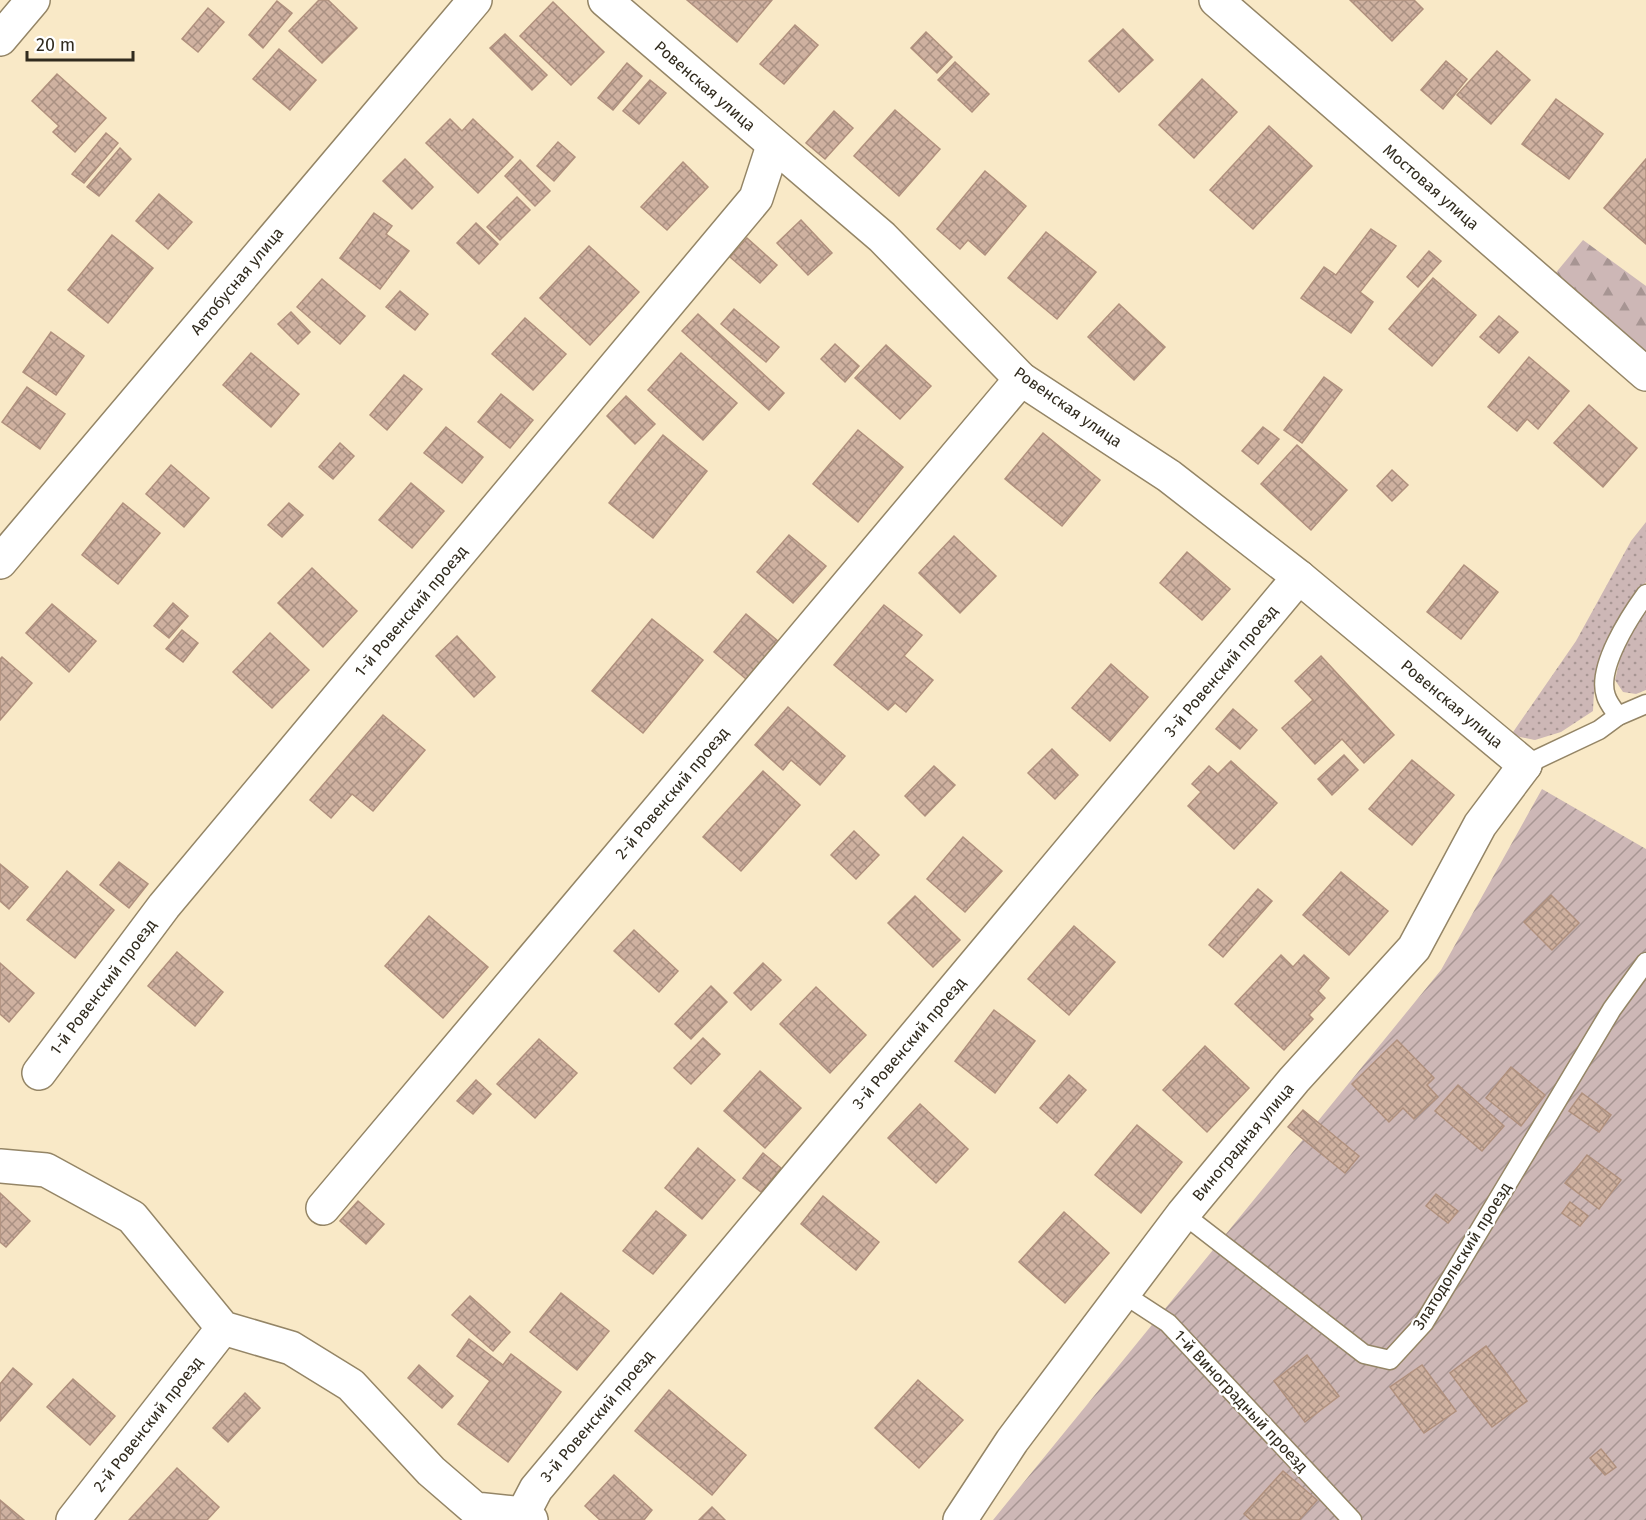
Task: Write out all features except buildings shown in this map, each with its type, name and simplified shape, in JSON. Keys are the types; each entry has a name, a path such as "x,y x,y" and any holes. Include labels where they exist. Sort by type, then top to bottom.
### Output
{"street":[{"path":"0,39 33,0"},
{"name":"Автобусная улица","path":"0,562 475,0"},
{"name":"Ровенская улица","path":"605,0 882,237 1021,378 1169,476 1299,576 1525,765"},
{"name":"Мостовая улица","path":"1216,0 1646,374"},
{"name":"1-й Ровенский проезд","path":"39,1073 165,906 756,198 773,146"},
{"name":"2-й Ровенский проезд","path":"323,1208 1021,378"},
{"name":"3-й Ровенский проезд","path":"527,1517 536,1489 1299,576"},
{"name":"Виноградная улица","path":"960,1520 1012,1440 1183,1214 1294,1080 1414,948 1480,825 1525,765"},
{"path":"0,1166 46,1170 132,1217 223,1328 291,1348 351,1385 430,1472 472,1514 527,1517"},
{"name":"2-й Ровенский проезд","path":"73,1520 223,1328"}],"lane":[{"path":"1618,716 1605,695 1606,670 1621,631 1646,594"},
{"path":"1525,765 1599,730 1618,716 1646,704"},
{"name":"Златодольский проезд","path":"1183,1214 1364,1354 1390,1360 1424,1323 1612,1009 1646,962"},
{"name":"1-й Виноградный проезд","path":"1122,1293 1168,1323 1352,1520"}],"green space":[{"path":"1583,240 1646,286 1646,355 1554,275"},
{"path":"1646,522 1646,582 1619,621 1601,655 1596,675 1593,711 1561,732 1535,740 1511,735 1576,641 1631,541"},
{"path":"1646,608 1646,690 1636,694 1623,692 1615,680 1625,638"},
{"path":"1542,789 1646,849 1646,1520 993,1520 1441,970"}]}
